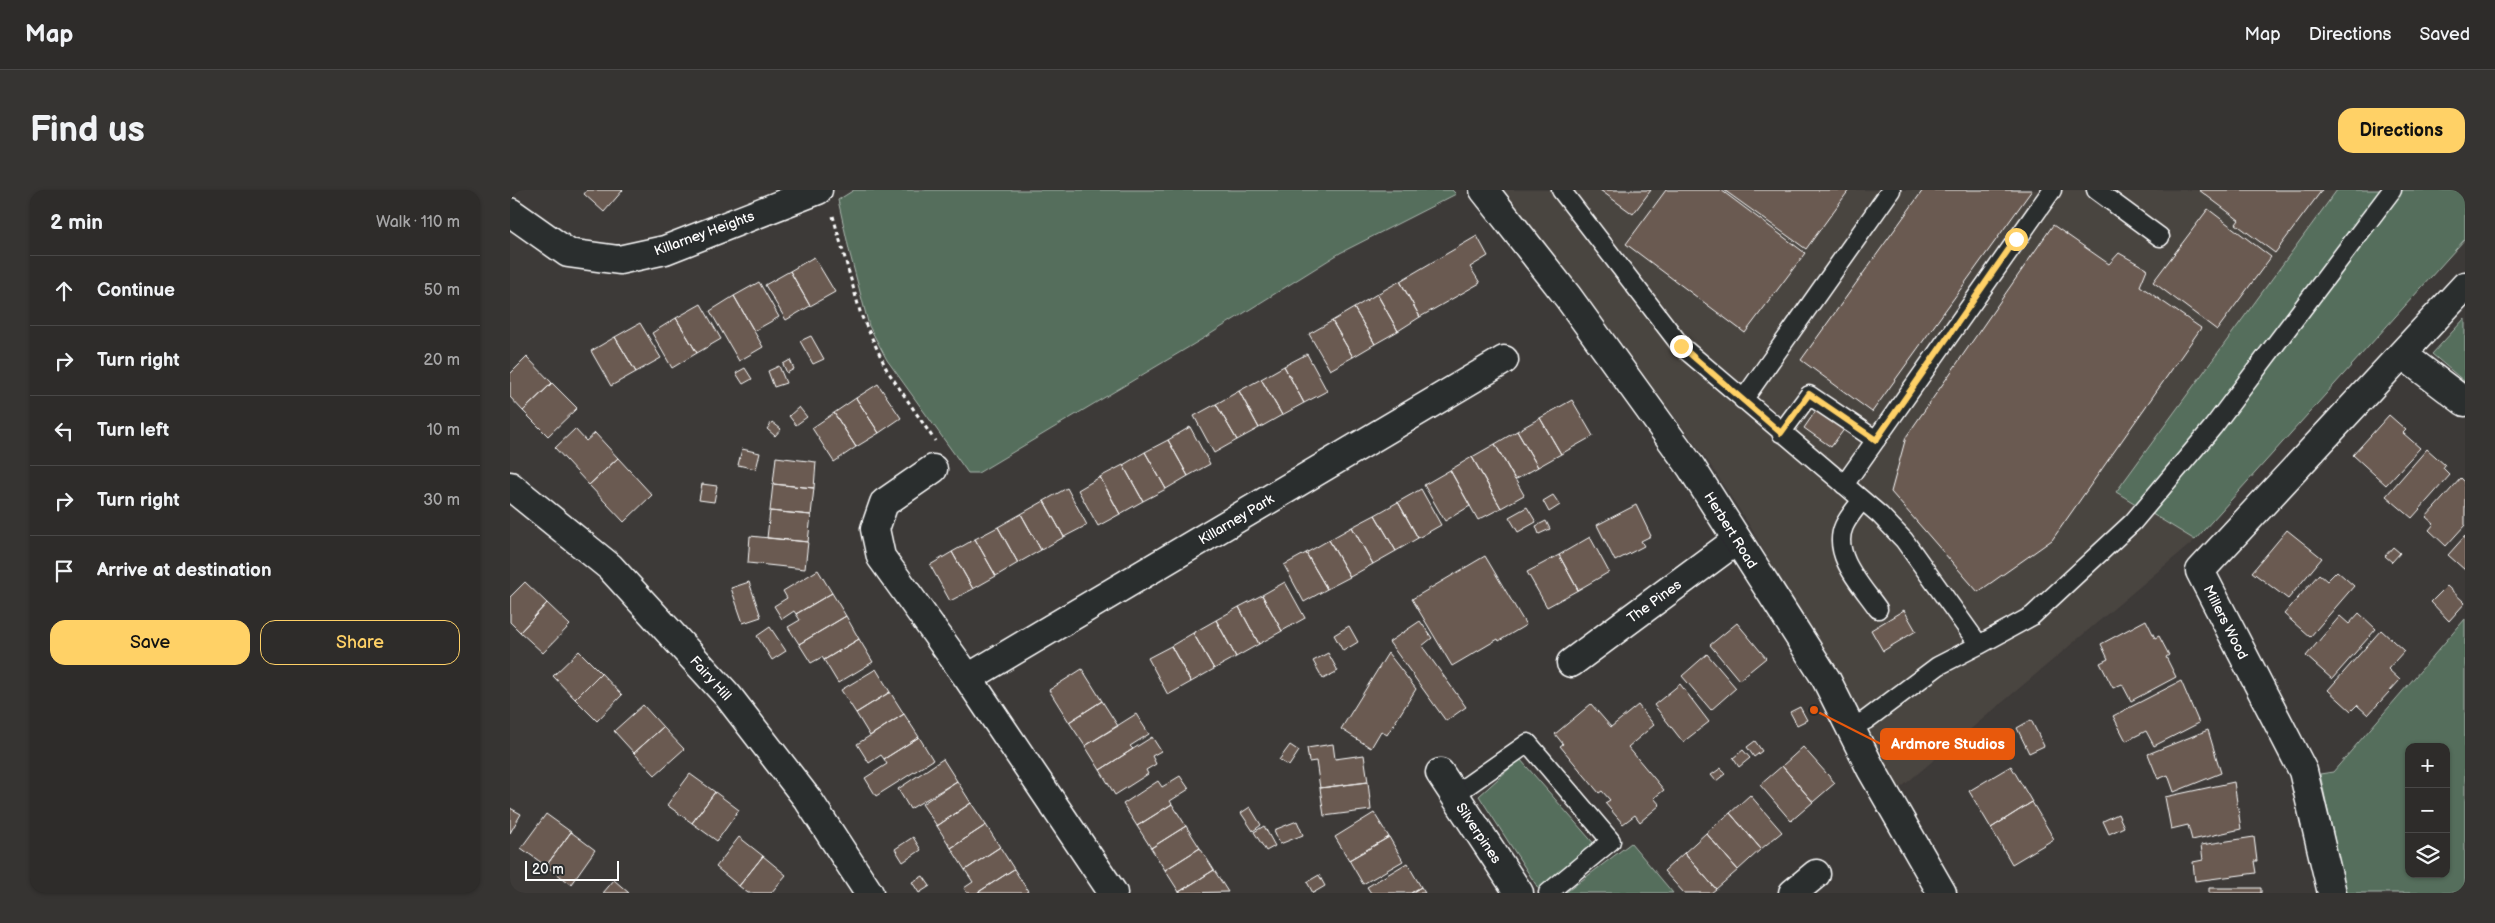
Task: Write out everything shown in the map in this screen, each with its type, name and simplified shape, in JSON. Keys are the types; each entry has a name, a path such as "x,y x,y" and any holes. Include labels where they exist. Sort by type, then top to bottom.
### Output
{"street":[{"name":"Herbert Road","path":"1484,190 1568,297 1691,467 1826,679 1871,769 1942,893"},
{"name":"Killarney Heights","path":"510,212 568,254 619,260 665,250 824,199"},
{"name":"Millers Wood","path":"2332,893 2303,771 2200,571 2403,355 2465,286"},
{"path":"2403,355 2465,402"},
{"name":"Killarney Park","path":"968,678 1504,360"},
{"path":"933,468 884,503 875,529 880,557 968,678 1112,893"},
{"name":"Fairy Hill","path":"513,495 610,566 728,696 809,801 869,893"},
{"name":"The Pines","path":"1571,663 1737,540"},
{"name":"Silverpines","path":"1447,784 1519,893"},
{"path":"1793,893 1816,874"}],"lane":[{"path":"1561,190 1681,346 1862,500 1904,540 1979,645"},
{"path":"1743,400 1891,190"},
{"path":"1844,485 2052,190"},
{"path":"2096,190 2160,237"},
{"path":"1851,728 1938,666 2032,616 2133,522 2213,427 2392,190"},
{"path":"1781,433 1809,394 1876,440"},
{"path":"1862,500 1844,527 1841,538 1843,555 1878,609"},
{"path":"1447,784 1528,743 1611,841 1548,893"}],"path":[{"path":"824,199 838,226 865,322 887,370 946,459 933,468"}],"shaded area":[{"path":"1496,190 2465,190 2465,235 2194,541 1897,791 1751,528 1707,460 1578,289"}],"green space":[{"path":"854,190 1452,190 1456,194 1340,253 1204,338 978,473 968,473 887,360 869,326 838,200"},
{"path":"2337,190 2465,190 2465,239 2195,540 2116,492"},
{"path":"2465,318 2465,382 2432,354"},
{"path":"2465,619 2465,893 2346,893 2320,774 2333,772"},
{"path":"1520,759 1596,846 1540,891 1479,796"},
{"path":"1631,843 1673,893 1565,893"}],"building":[{"path":"587,190 623,190 604,212 584,194"},
{"path":"1600,190 1651,190 1633,214"},
{"path":"1666,190 1721,190 1805,253 1745,333 1626,244"},
{"path":"1724,190 1849,190 1806,249"},
{"path":"1923,190 2032,190 1872,412 1801,360"},
{"path":"2199,190 2322,190 2275,253 2236,224 2239,220"},
{"path":"2208,209 2271,257 2217,330 2153,282"},
{"path":"2053,225 2109,264 2119,253 2147,269 2140,286 2201,328 2052,540 1978,592 1891,492 1906,437"},
{"path":"1477,236 1488,256 1470,267 1480,283 1420,317 1400,281"},
{"path":"814,257 835,292 810,306 790,271"},
{"path":"790,271 810,306 786,320 765,285"},
{"path":"1400,281 1420,317 1398,331 1377,294"},
{"path":"759,282 779,317 754,331 734,296"},
{"path":"1377,294 1398,331 1375,344 1354,308"},
{"path":"734,296 763,347 739,361 710,311"},
{"path":"701,304 721,339 697,353 676,318"},
{"path":"1354,308 1375,344 1353,357 1332,321"},
{"path":"676,318 697,353 672,368 652,333"},
{"path":"1332,321 1353,357 1330,370 1309,334"},
{"path":"640,323 661,358 636,372 615,337"},
{"path":"811,336 824,359 813,364 800,341"},
{"path":"615,337 636,372 611,386 591,351"},
{"path":"1307,354 1327,391 1304,403 1284,366"},
{"path":"527,357 552,383 523,411 510,397 510,374"},
{"path":"790,360 794,369 787,373 783,364"},
{"path":"779,366 786,383 774,387 768,371"},
{"path":"1284,366 1304,403 1282,415 1261,379"},
{"path":"745,368 752,379 743,384 736,373"},
{"path":"1261,379 1282,415 1259,428 1239,391"},
{"path":"552,383 577,408 548,436 523,411"},
{"path":"878,384 901,418 879,433 856,398"},
{"path":"1239,391 1259,428 1237,440 1216,404"},
{"path":"856,398 879,433 856,447 834,413"},
{"path":"1572,400 1593,436 1561,454 1540,418"},
{"path":"1216,404 1237,440 1214,453 1194,416"},
{"path":"799,407 807,417 796,425 789,416"},
{"path":"1817,409 1845,428 1831,447 1804,428"},
{"path":"834,413 856,447 834,462 812,428"},
{"path":"2389,415 2406,430 2403,433 2420,448 2386,485 2353,455"},
{"path":"1540,418 1561,454 1538,467 1517,431"},
{"path":"772,422 781,429 775,436 767,429"},
{"path":"1190,427 1210,464 1188,476 1168,440"},
{"path":"575,429 586,441 595,433 618,458 589,485 555,448"},
{"path":"1517,431 1538,467 1515,480 1495,444"},
{"path":"1168,440 1188,476 1166,489 1145,452"},
{"path":"1495,444 1524,495 1501,508 1472,457"},
{"path":"742,449 760,453 756,469 738,465"},
{"path":"2427,449 2445,465 2443,468 2450,475 2412,518 2386,496"},
{"path":"1145,452 1166,489 1143,501 1123,465"},
{"path":"776,457 816,462 814,488 773,484"},
{"path":"1472,457 1501,508 1478,520 1450,470"},
{"path":"618,458 652,495 624,522 589,485"},
{"path":"1123,465 1143,501 1120,514 1100,477"},
{"path":"1450,470 1470,506 1445,521 1424,485"},
{"path":"1100,477 1120,514 1098,526 1078,490"},
{"path":"2461,478 2465,482 2465,525 2446,546 2429,530 2434,524 2426,517"},
{"path":"702,484 717,486 714,502 699,500"},
{"path":"773,484 814,488 811,515 770,511"},
{"path":"1067,488 1087,525 1064,537 1044,501"},
{"path":"1421,489 1441,525 1418,538 1398,502"},
{"path":"1553,495 1560,505 1549,512 1543,501"},
{"path":"1044,501 1064,537 1041,550 1021,514"},
{"path":"1398,502 1418,538 1396,551 1375,515"},
{"path":"1636,505 1651,536 1641,541 1644,546 1615,561 1597,525"},
{"path":"1527,507 1536,522 1518,532 1509,517"},
{"path":"770,511 811,515 808,542 767,538"},
{"path":"1021,514 1041,550 1018,563 998,527"},
{"path":"1375,515 1396,551 1373,564 1352,527"},
{"path":"1546,521 1550,529 1539,534 1536,526"},
{"path":"998,527 1018,563 996,576 975,539"},
{"path":"1352,527 1373,564 1350,577 1329,540"},
{"path":"2287,530 2322,558 2288,599 2252,572"},
{"path":"750,536 808,542 805,569 748,563"},
{"path":"2465,536 2465,570 2448,555"},
{"path":"1590,537 1609,572 1578,590 1559,555"},
{"path":"975,539 996,576 973,589 952,552"},
{"path":"1329,540 1350,577 1327,589 1306,553"},
{"path":"2393,547 2400,553 2392,562 2385,556"},
{"path":"952,552 973,589 950,601 930,565"},
{"path":"1306,553 1327,589 1304,602 1284,565"},
{"path":"1559,555 1578,590 1547,607 1527,572"},
{"path":"1485,556 1526,625 1452,666 1412,599"},
{"path":"818,570 832,593 796,614 794,611 782,619 774,606 787,598 783,591"},
{"path":"2337,571 2354,586 2310,637 2284,614 2319,574 2327,581"},
{"path":"525,582 547,603 520,632 510,622 510,597"},
{"path":"749,582 761,617 743,623 731,588"},
{"path":"1285,582 1305,618 1282,631 1262,595"},
{"path":"2447,586 2465,603 2449,621 2431,602"},
{"path":"832,593 846,616 799,644 788,627 800,620 796,614"},
{"path":"1262,595 1282,631 1259,644 1239,607"},
{"path":"547,603 570,625 543,653 520,632"},
{"path":"1239,607 1259,644 1236,657 1216,620"},
{"path":"1904,610 1916,631 1883,651 1871,630"},
{"path":"2359,613 2376,629 2332,679 2306,656 2340,616 2349,624"},
{"path":"846,616 859,639 824,660 822,657 811,663 799,644"},
{"path":"1216,620 1236,657 1214,669 1193,633"},
{"path":"2146,620 2155,638 2159,636 2169,655 2166,657 2176,677 2131,701 2122,684 2113,688 2100,663 2108,659 2101,644"},
{"path":"1420,621 1432,638 1422,646 1466,707 1446,721 1389,642"},
{"path":"1737,623 1766,658 1739,680 1710,645"},
{"path":"1349,626 1358,642 1343,651 1334,635"},
{"path":"770,627 786,651 772,660 757,636"},
{"path":"2381,630 2404,651 2388,669 2400,680 2368,715 2357,705 2351,711 2328,690"},
{"path":"1193,633 1214,669 1191,682 1171,646"},
{"path":"859,639 873,662 838,683 824,660"},
{"path":"1171,646 1191,682 1168,695 1148,658"},
{"path":"579,651 601,673 575,699 553,676"},
{"path":"1328,653 1338,671 1323,679 1313,661"},
{"path":"1388,653 1416,689 1387,735 1381,731 1371,748 1341,729"},
{"path":"1707,654 1736,688 1711,710 1682,676"},
{"path":"876,669 890,692 856,713 841,690"},
{"path":"1082,669 1102,701 1069,722 1049,690"},
{"path":"601,673 622,695 597,721 575,699"},
{"path":"2181,681 2199,723 2154,746 2146,731 2126,741 2113,716"},
{"path":"1680,684 1709,722 1683,742 1654,705"},
{"path":"890,692 904,714 870,736 856,713"},
{"path":"1102,701 1118,726 1085,746 1069,722"},
{"path":"1591,704 1611,727 1638,705 1654,725 1628,747 1664,790 1654,798 1660,805 1640,822 1635,815 1623,824 1605,803 1610,800 1602,791 1599,793 1560,746 1563,744 1555,734"},
{"path":"643,705 663,727 634,753 614,731"},
{"path":"1800,707 1807,720 1797,725 1790,712"},
{"path":"904,714 919,737 884,759 881,755 869,763 857,744"},
{"path":"1136,714 1149,734 1130,746 1133,749 1100,770 1085,746"},
{"path":"2031,720 2044,746 2029,753 2017,728"},
{"path":"663,727 684,749 655,775 634,753"},
{"path":"2208,730 2221,773 2174,792 2168,775 2158,779 2148,754"},
{"path":"919,737 933,760 876,796 865,778 887,764 884,759"},
{"path":"1152,737 1161,751 1152,756 1156,764 1146,770 1148,774 1115,795 1100,770"},
{"path":"1755,741 1762,751 1754,757 1747,747"},
{"path":"1333,744 1335,759 1364,755 1368,782 1320,788 1316,761 1309,762 1307,748"},
{"path":"1290,745 1299,751 1289,766 1279,760"},
{"path":"1803,747 1835,783 1813,802 1782,766"},
{"path":"1743,750 1750,758 1739,767 1733,758"},
{"path":"943,759 957,781 910,809 898,789"},
{"path":"1782,766 1813,802 1791,821 1760,785"},
{"path":"2011,766 2032,802 1991,828 1969,791"},
{"path":"1721,768 1725,774 1716,781 1711,775"},
{"path":"690,774 715,792 692,823 667,805"},
{"path":"1180,776 1189,789 1170,801 1172,804 1137,826 1123,804 1158,781 1162,787"},
{"path":"957,781 971,803 937,826 922,804"},
{"path":"1368,782 1371,810 1324,816 1320,788"},
{"path":"2234,782 2241,829 2192,840 2188,825 2171,829 2165,797"},
{"path":"715,792 739,810 717,841 692,823"},
{"path":"1750,795 1782,832 1761,849 1730,813"},
{"path":"2032,802 2054,839 2012,864 1991,828"},
{"path":"971,803 986,825 951,848 937,826"},
{"path":"1172,804 1186,826 1151,848 1137,826"},
{"path":"1250,807 1261,825 1253,831 1241,813"},
{"path":"510,808 521,814 510,833"},
{"path":"1374,813 1389,837 1349,860 1335,837"},
{"path":"1730,813 1761,849 1738,870 1706,833"},
{"path":"546,814 571,832 546,866 521,848"},
{"path":"2118,814 2124,827 2109,834 2103,821"},
{"path":"1297,821 1303,835 1280,844 1274,830"},
{"path":"986,825 1000,847 965,870 951,848"},
{"path":"1186,826 1200,848 1165,870 1151,848"},
{"path":"1264,826 1275,846 1266,851 1254,832"},
{"path":"571,832 595,850 571,884 546,866"},
{"path":"1706,833 1738,870 1716,889 1684,853"},
{"path":"739,837 763,856 739,886 716,867"},
{"path":"913,837 921,850 903,862 895,849"},
{"path":"1389,837 1403,861 1363,884 1349,860"},
{"path":"2254,837 2257,861 2254,861 2256,873 2195,881 2193,862 2203,860 2201,845"},
{"path":"1000,847 1014,869 977,893 967,893 964,888 973,882 965,870"},
{"path":"1200,848 1214,870 1179,892 1165,870"},
{"path":"1684,853 1716,889 1711,893 1684,893 1664,871"},
{"path":"763,856 786,875 771,893 748,893 739,886"},
{"path":"1407,863 1421,887 1411,893 1371,893 1367,887"},
{"path":"1014,869 1028,891 1025,893 977,893"},
{"path":"1214,870 1228,892 1179,893 1179,892"},
{"path":"1319,875 1325,886 1313,893 1307,882"},
{"path":"923,876 930,886 919,893 912,882"},
{"path":"614,880 629,893 603,893"},
{"path":"1421,887 1425,893 1411,893"},
{"path":"2209,888 2261,888 2261,893 2209,893"}],"place":[{"name":"Ardmore Studios","path":"1814,710"}],"route":[{"path":"1681,346 1781,433 1809,394 1876,440 2016,239"}]}
